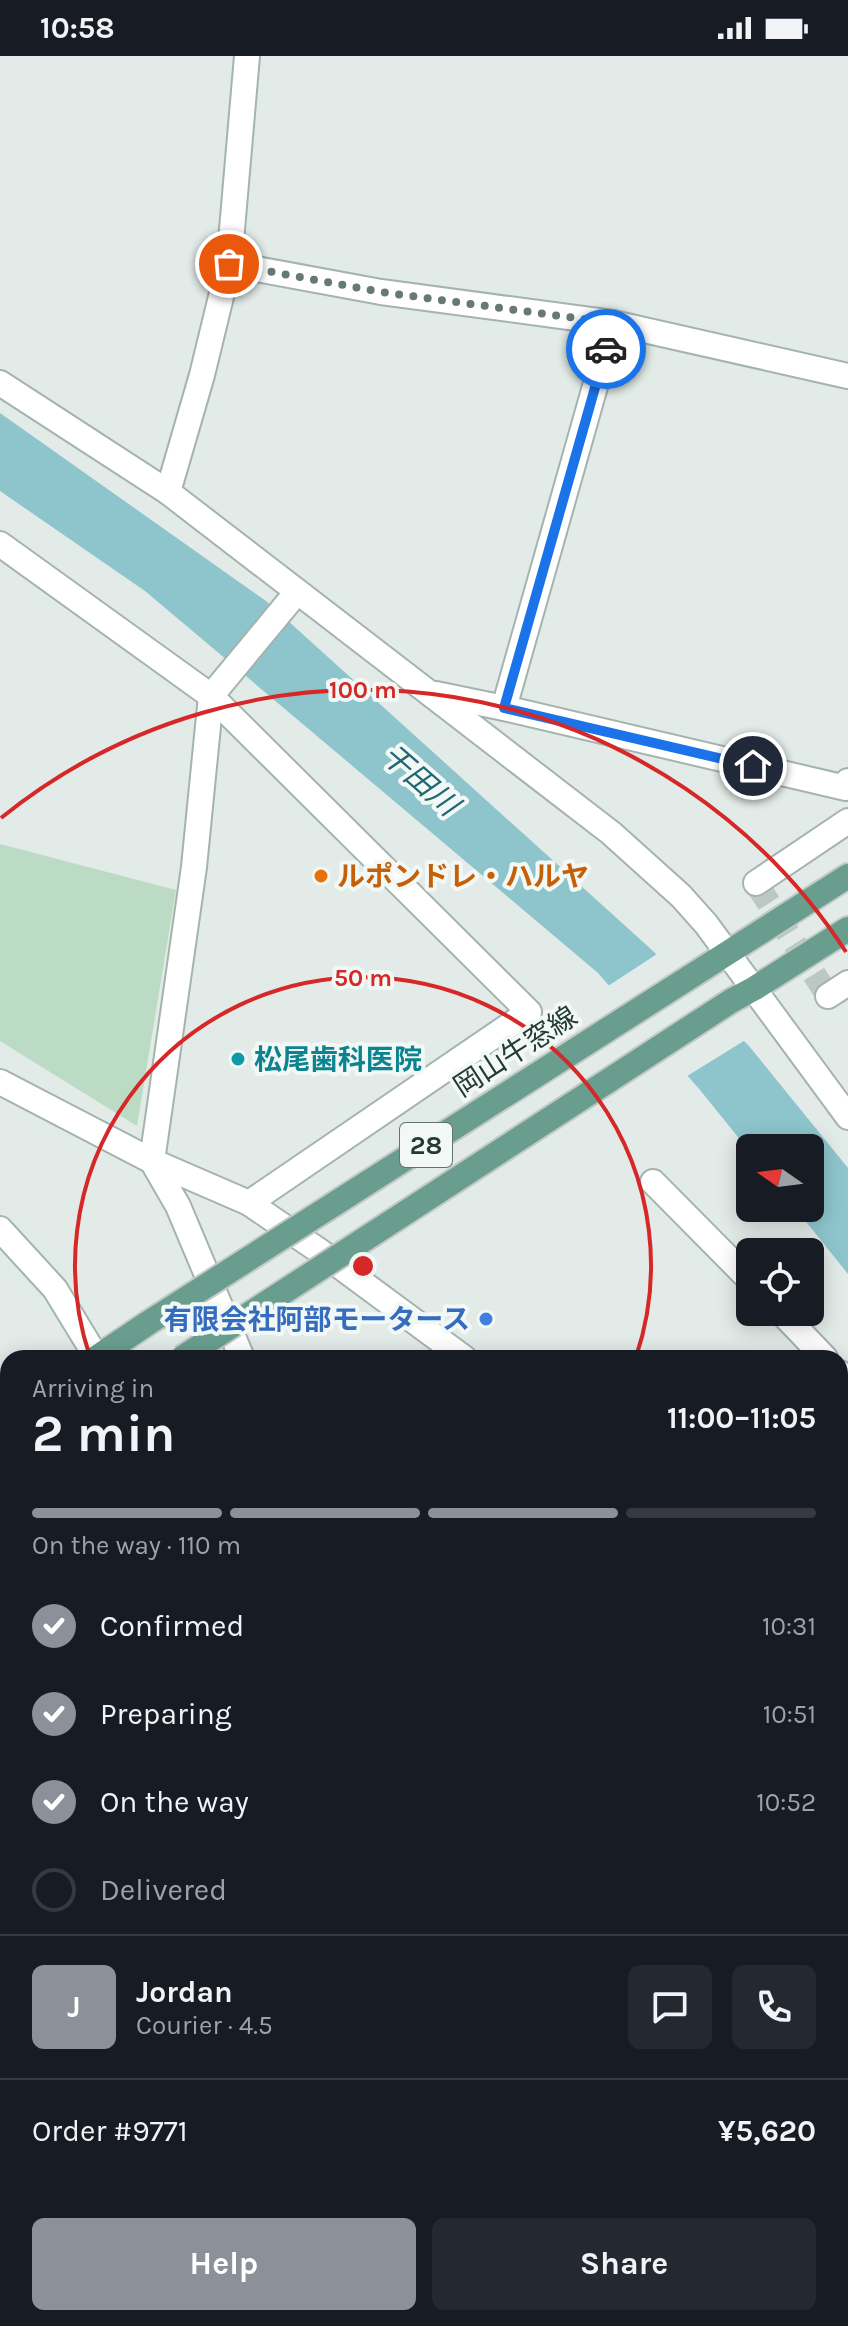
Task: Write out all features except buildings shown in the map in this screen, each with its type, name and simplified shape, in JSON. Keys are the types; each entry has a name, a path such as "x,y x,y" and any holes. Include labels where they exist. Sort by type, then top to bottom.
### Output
{"main road":[{"name":"岡山牛窓線","path":"109,1350 848,876"},
{"name":"28","path":"194,1350 731,1001 848,929"}],"street":[{"path":"168,492 202,375 229,264 247,56"},
{"path":"229,264 381,292 613,323 848,376"},
{"path":"504,708 613,323"},
{"path":"0,383 168,492 292,597 430,693 611,833 681,896 728,951 848,1117"},
{"path":"0,544 216,690 529,1012 249,1203"},
{"path":"239,1350 178,1206 152,1161 216,690 292,597"},
{"path":"430,693 847,786"},
{"path":"756,883 848,821"},
{"path":"0,1082 152,1161 249,1203 453,1350"},
{"path":"653,1182 736,1266"},
{"path":"0,1229 55,1289 92,1350"},
{"path":"794,1326 817,1350"}],"green space":[{"path":"0,844 176,890 137,1126 0,1041"}],"water":[{"name":"干田川","path":"0,413 266,601 653,951 749,1046 820,1134 736,1135 598,973 145,591 0,491"},
{"path":"824,1138 848,1168 848,1274 824,1244 824,1238 819,1238 806,1222 824,1222"}],"pier":[{"path":"660,952 747,1039 684,1078 605,988"}],"tunnel":[{"path":"756,883 828,996"}],"way so far":[{"path":"229,264 381,292 613,323 606,349"}],"place":[{"name":"ルポンドレ・ハルヤ","path":"321,876"},
{"name":"松尾歯科医院","path":"238,1059"},
{"name":"有限会社阿部モータース","path":"486,1319"}],"route":[{"path":"606,349 504,708 753,766"}]}
